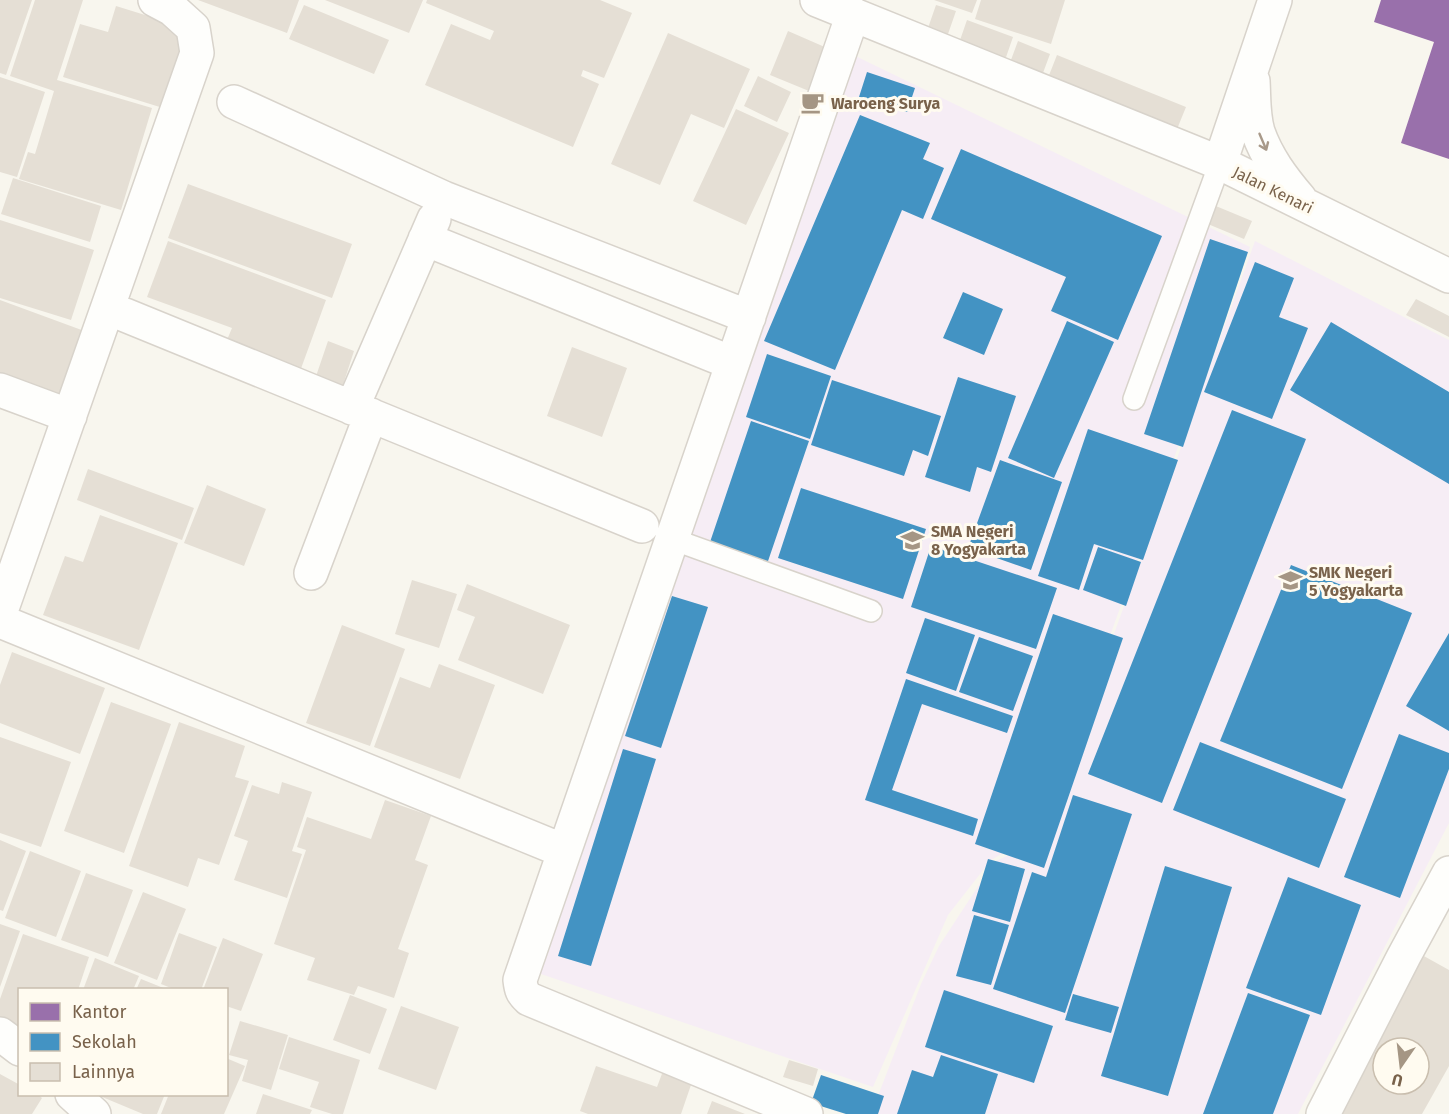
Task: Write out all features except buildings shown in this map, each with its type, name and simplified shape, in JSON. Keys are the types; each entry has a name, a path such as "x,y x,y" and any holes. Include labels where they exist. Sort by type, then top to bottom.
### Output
{"street":[{"path":"0,614 197,53 193,28 172,9 155,0"},
{"path":"817,0 1220,163"},
{"name":"Jalan Kenari","path":"1275,0 1220,163 1449,276"},
{"path":"806,1114 529,999 523,994 520,980 853,14"},
{"path":"1253,64 1254,108 1258,131 1269,156 1305,205"},
{"path":"234,102 444,198 749,316"},
{"path":"310,573 362,411 425,239 444,198"},
{"path":"425,239 732,363"},
{"path":"125,315 642,526"},
{"path":"0,390 70,416"},
{"path":"0,621 564,851"},
{"path":"1323,1114 1449,873"},
{"path":"0,1034 18,1048"},
{"path":"73,1096 94,1114"}],"lane":[{"path":"1134,399 1220,163"},
{"path":"672,539 871,611"}],"shaded area":[{"name":"SMA Negeri 8 Yogyakarta","path":"843,50 1250,247 1039,833 991,860 948,915 873,1087 538,973"},
{"name":"SMK Negeri 5 Yogyakarta","path":"1255,241 1449,340 1449,823 1298,1114 871,1114 921,984 939,946 994,862 1040,840"}],"place":[{"name":"Waroeng Surya","path":"813,103"},
{"name":"SMA Negeri 8 Yogyakarta","path":"913,540"},
{"name":"SMK Negeri 5 Yogyakarta","path":"1291,581"}]}
